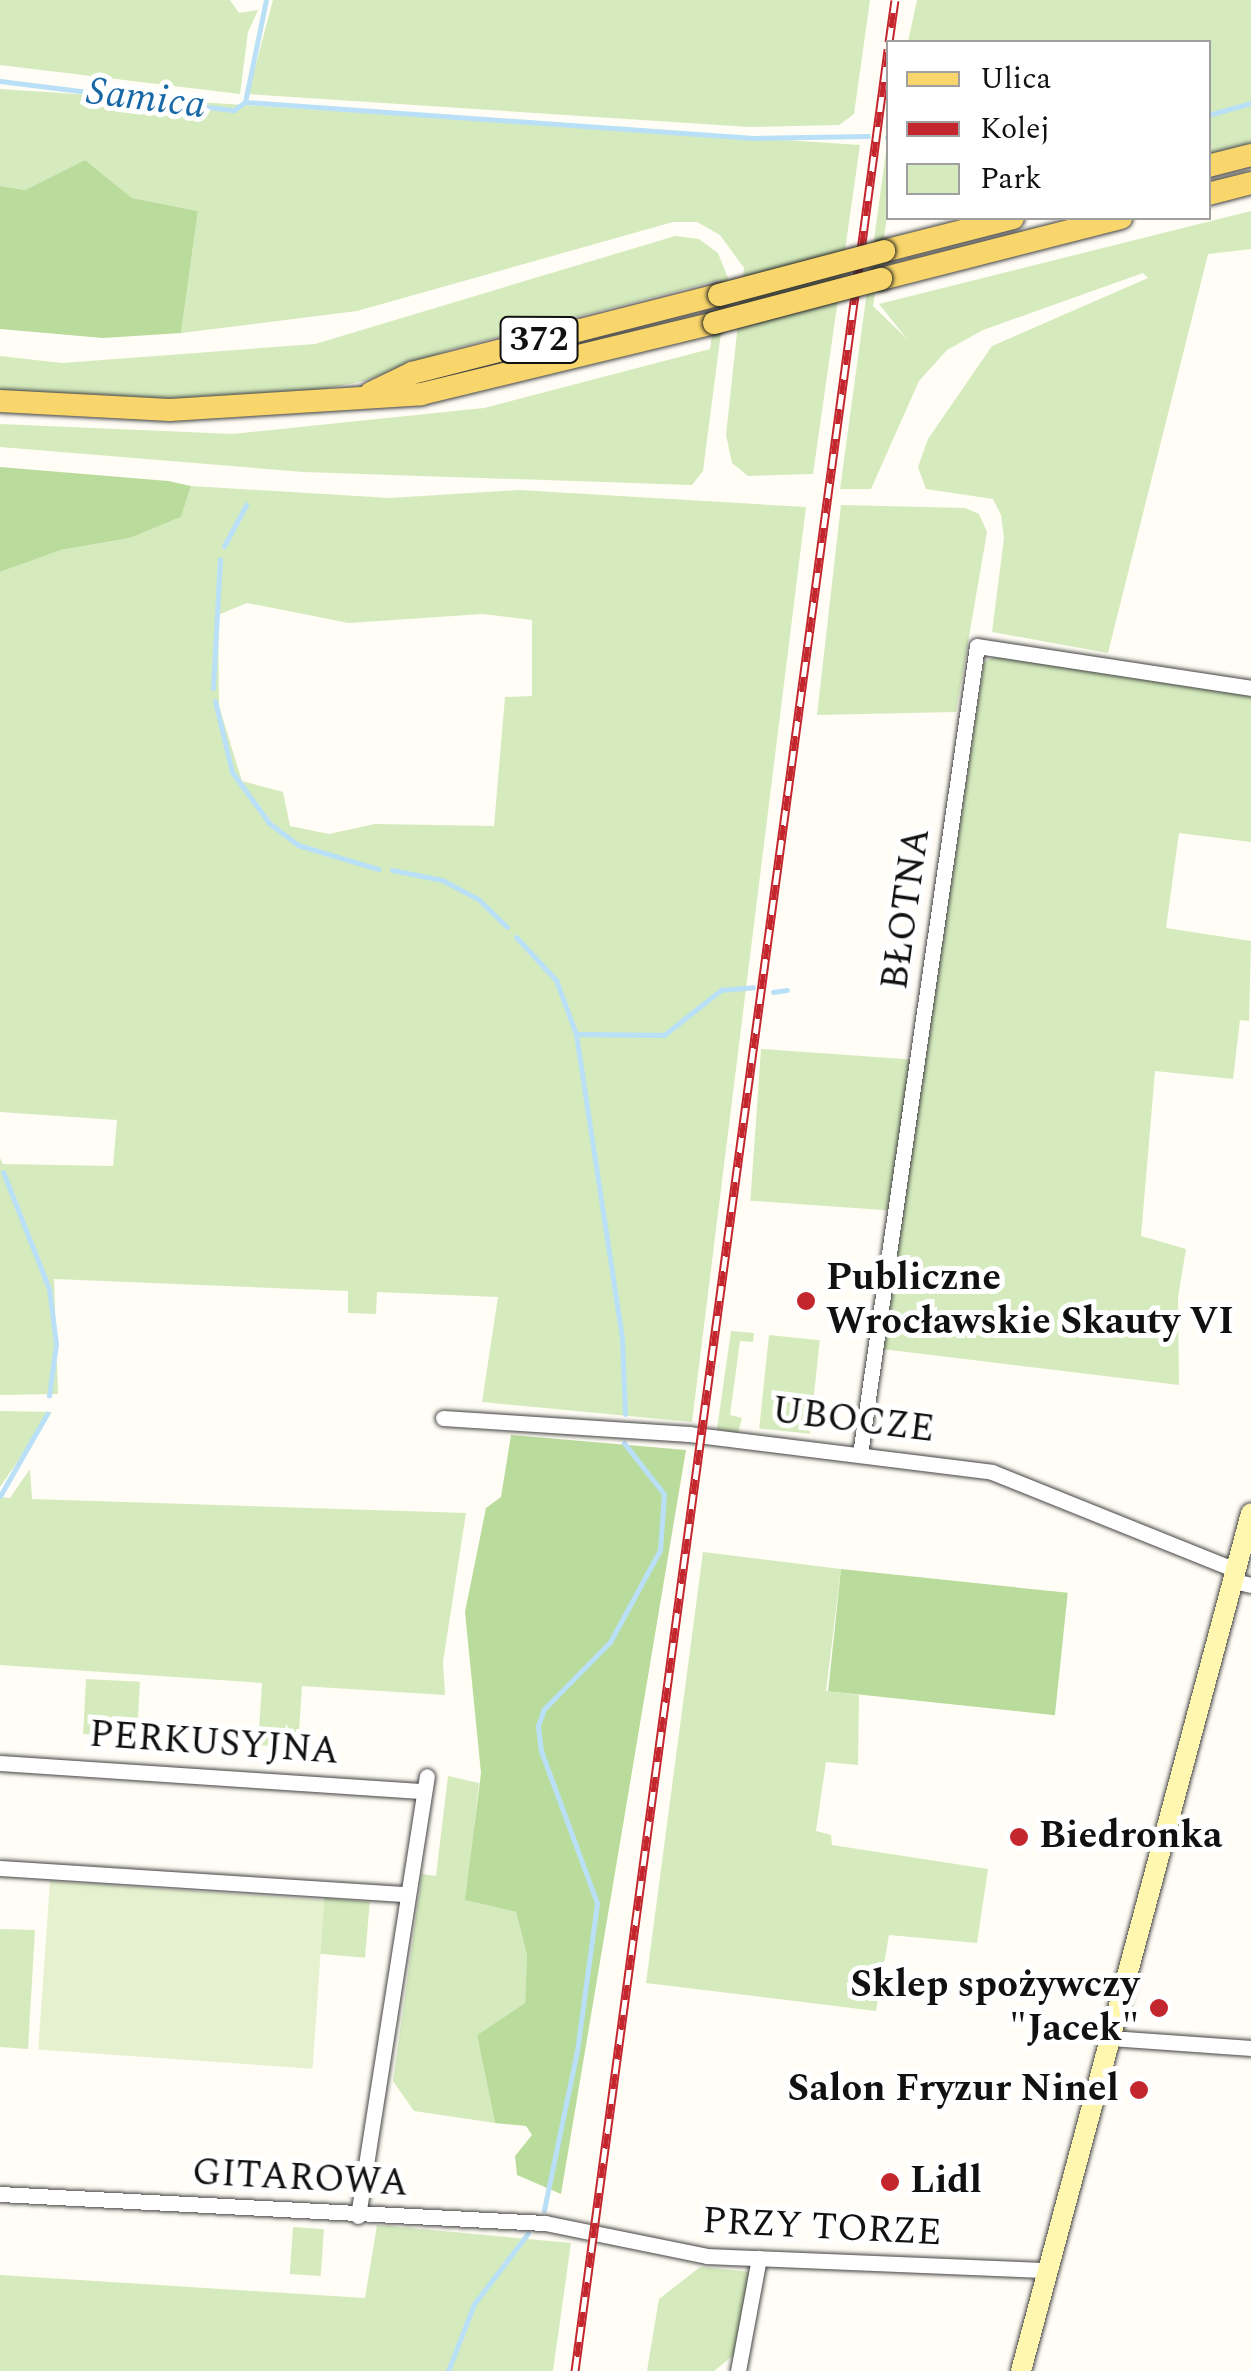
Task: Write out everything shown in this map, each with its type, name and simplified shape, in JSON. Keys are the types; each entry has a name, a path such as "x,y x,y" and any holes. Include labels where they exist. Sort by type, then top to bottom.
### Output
{"main road":[{"path":"1211,165 1251,155"},
{"path":"1211,193 1251,183"},
{"name":"372","path":"364,396 412,373 1004,220"},
{"name":"372","path":"0,401 170,410 421,394 1113,220"},
{"path":"1022,2371 1110,2038 1240,1579 1251,1514"}],"street":[{"name":"BŁOTNA","path":"860,1454 977,646 1251,688"},
{"name":"UBOCZE","path":"443,1418 669,1432 992,1472 1240,1579"},
{"name":"PERKUSYJNA","path":"0,1763 425,1783 358,2216"},
{"path":"0,1868 407,1894"},
{"path":"1110,2038 1251,2048"},
{"name":"GITAROWA","path":"0,2194 545,2223 594,2235"},
{"name":"PRZY TORZE","path":"594,2235 652,2249 760,2258 1048,2270"},
{"path":"738,2371 760,2258"}],"green space":[{"path":"0,0 230,0 239,13 258,10 248,32 240,94 0,65"},
{"path":"273,0 870,0 854,114 839,125 749,127 248,94"},
{"path":"917,0 1251,0 1251,143 1211,153 1211,40 908,40"},
{"path":"0,89 860,145 813,474 748,476 732,463 726,435 744,268 720,235 697,222 673,222 357,311 181,333 198,211 132,198 85,160 25,190 0,186"},
{"path":"886,152 887,220 873,306 907,339 879,304 1251,211 1251,249 1208,254 1108,653 992,632 1004,538 1001,515 993,499 926,489 918,467 928,439 992,346 1148,278 1143,273 983,330 947,350 919,381 871,489 840,489"},
{"path":"85,160 132,198 198,211 181,333 103,338 0,329 0,186 25,190"},
{"path":"675,236 699,239 718,253 728,278 703,471 692,485 304,472 0,447 0,424 233,434 484,408 710,349 720,280 452,349 364,381 288,396 181,400 0,390 0,356 62,363 315,344"},
{"path":"0,467 191,486 181,517 130,538 61,550 0,572"},
{"path":"191,486 390,498 519,490 806,507 692,1422 482,1402 498,1297 377,1292 376,1314 348,1313 348,1291 54,1279 58,1394 0,1395 0,1158 3,1164 113,1166 117,1120 0,1112 0,572 61,550 130,538 181,517","holes":["247,603 349,623 483,614 532,620 532,696 505,697 494,826 375,824 329,834 290,826 283,792 242,781 219,706 218,615"]},
{"path":"841,505 965,508 979,514 987,532 956,712 817,715"},
{"path":"996,656 1251,695 1251,842 1179,833 1166,928 1251,941 1249,1021 1240,1020 1233,1079 1155,1071 1141,1236 1186,1249 1178,1297 1179,1385 882,1349 984,662"},
{"path":"761,1049 912,1060 901,1211 750,1201"},
{"path":"731,1331 754,1333 753,1342 740,1341 730,1415 742,1418 738,1433 717,1429"},
{"path":"769,1335 820,1340 810,1434 759,1428"},
{"path":"0,1411 52,1412 0,1487"},
{"path":"511,1435 686,1450 561,2194 517,2175 515,2156 532,2135 526,2126 495,2123 477,2035 525,2003 527,1955 516,1912 465,1900 481,1773 465,1612 486,1508 501,1497"},
{"path":"30,1469 32,1499 466,1513 443,1662 445,1695 302,1686 298,1748 258,1745 262,1683 0,1665 0,1497 10,1498"},
{"path":"703,1552 841,1569 826,1691 859,1695 858,1765 826,1762 816,1831 831,1835 832,1845 988,1869 977,1943 889,1935 876,2011 646,1983"},
{"path":"841,1569 1068,1593 1055,1715 828,1691"},
{"path":"86,1679 140,1682 137,1737 83,1734"},
{"path":"448,1776 479,1783 466,1900 516,1912 527,1955 525,2003 477,2035 495,2123 414,2111 393,2081 422,1874 436,1876"},
{"path":"50,1881 324,1900 313,2069 38,2050"},
{"path":"324,1898 370,1902 365,1958 319,1954"},
{"path":"0,1929 35,1930 28,2049 0,2047"},
{"path":"377,2225 571,2243 553,2371 0,2371 0,2275 365,2298"},
{"path":"293,2227 324,2229 321,2276 290,2274"},
{"path":"700,2267 751,2272 735,2354 714,2371 647,2371 659,2299"}],"waterway":[{"name":"Samica","path":"0,81 234,110 245,102 266,0"},
{"path":"245,102 754,138 868,136"},
{"path":"1211,114 1251,103"},
{"path":"224,546 246,505"},
{"path":"213,688 220,559"},
{"path":"215,701 232,772 269,823 298,845 378,869"},
{"path":"392,870 442,880 478,899 507,927"},
{"path":"516,937 556,980 576,1034 622,1339 625,1414"},
{"path":"578,1034 664,1035 721,990 753,987"},
{"path":"773,992 787,990"},
{"path":"3,1172 49,1289 56,1344 49,1396"},
{"path":"0,1496 47,1414"},
{"path":"544,2210 577,2051 597,1903 541,1751 538,1726 544,1709 610,1642 660,1550 664,1494 624,1443"},
{"path":"448,2371 474,2304 528,2233"}],"railway":[{"path":"889,40 895,0"},
{"path":"575,2371 886,64"}],"place":[{"name":"Publiczne Wrocławskie Skauty VI","path":"806,1301"},
{"name":"Biedronka","path":"1019,1837"},
{"name":"Sklep spożywczy \"Jacek\"","path":"1159,2008"},
{"name":"Salon Fryzur Ninel","path":"1139,2090"},
{"name":"Lidl","path":"890,2182"}]}
